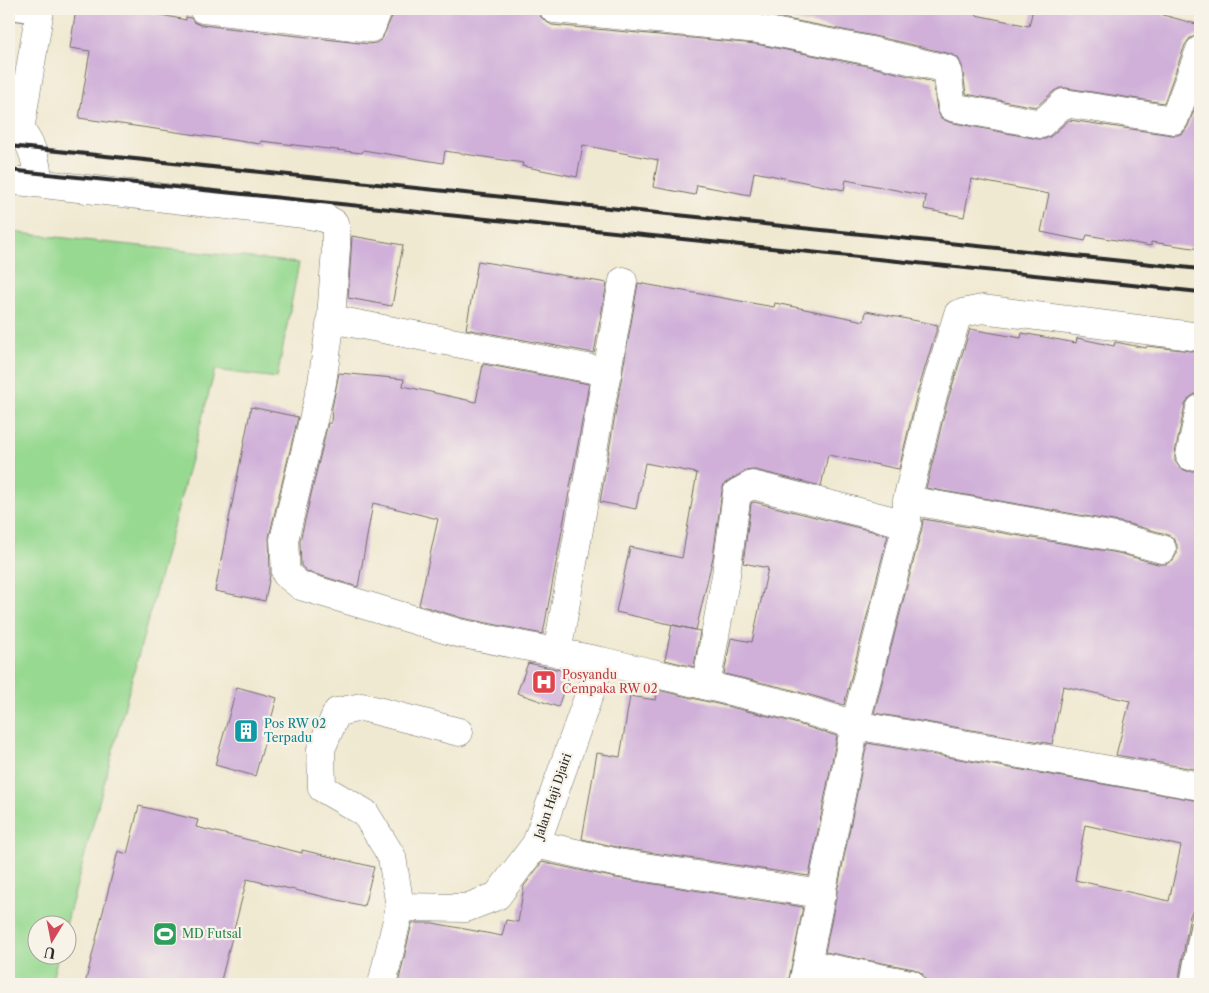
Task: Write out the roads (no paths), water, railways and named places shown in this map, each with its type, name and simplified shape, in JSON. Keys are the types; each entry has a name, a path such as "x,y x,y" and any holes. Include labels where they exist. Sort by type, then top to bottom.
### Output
{"street":[{"path":"204,9 371,28 378,9"},
{"path":"554,9 758,29 872,51 947,69 952,107 1041,124 1064,103 1174,120 1200,50"},
{"path":"39,183 32,148 17,126 40,12"},
{"path":"9,180 304,214 330,220 336,231 336,248 331,319 322,383 284,540 286,574 301,586 458,633 600,661 785,704 855,725 1200,786"},
{"path":"557,653 623,281"},
{"path":"911,984 805,974 855,725 907,512 932,399 958,314 982,309 1200,337"},
{"path":"331,319 608,372"},
{"path":"1190,456 1200,409"},
{"path":"706,686 726,575 737,492 752,485 907,512 1121,538 1162,549"},
{"name":"Jalan Haji Djairi","path":"400,907 466,908 497,896 536,844 600,661"},
{"path":"382,984 400,907 392,857 365,813 322,788 321,749 337,712 362,707 459,732"},
{"path":"536,844 618,863 822,894"}],"lane":[{"path":"9,11 40,12"},
{"path":"1188,984 1200,918"}],"railway":[{"path":"9,146 1200,269"},
{"path":"9,170 1200,292"}],"place":[{"name":"Posyandu Cempaka RW 02","path":"544,682"},
{"name":"Pos RW 02 Terpadu","path":"246,731"},
{"name":"MD Futsal","path":"165,934"}]}
